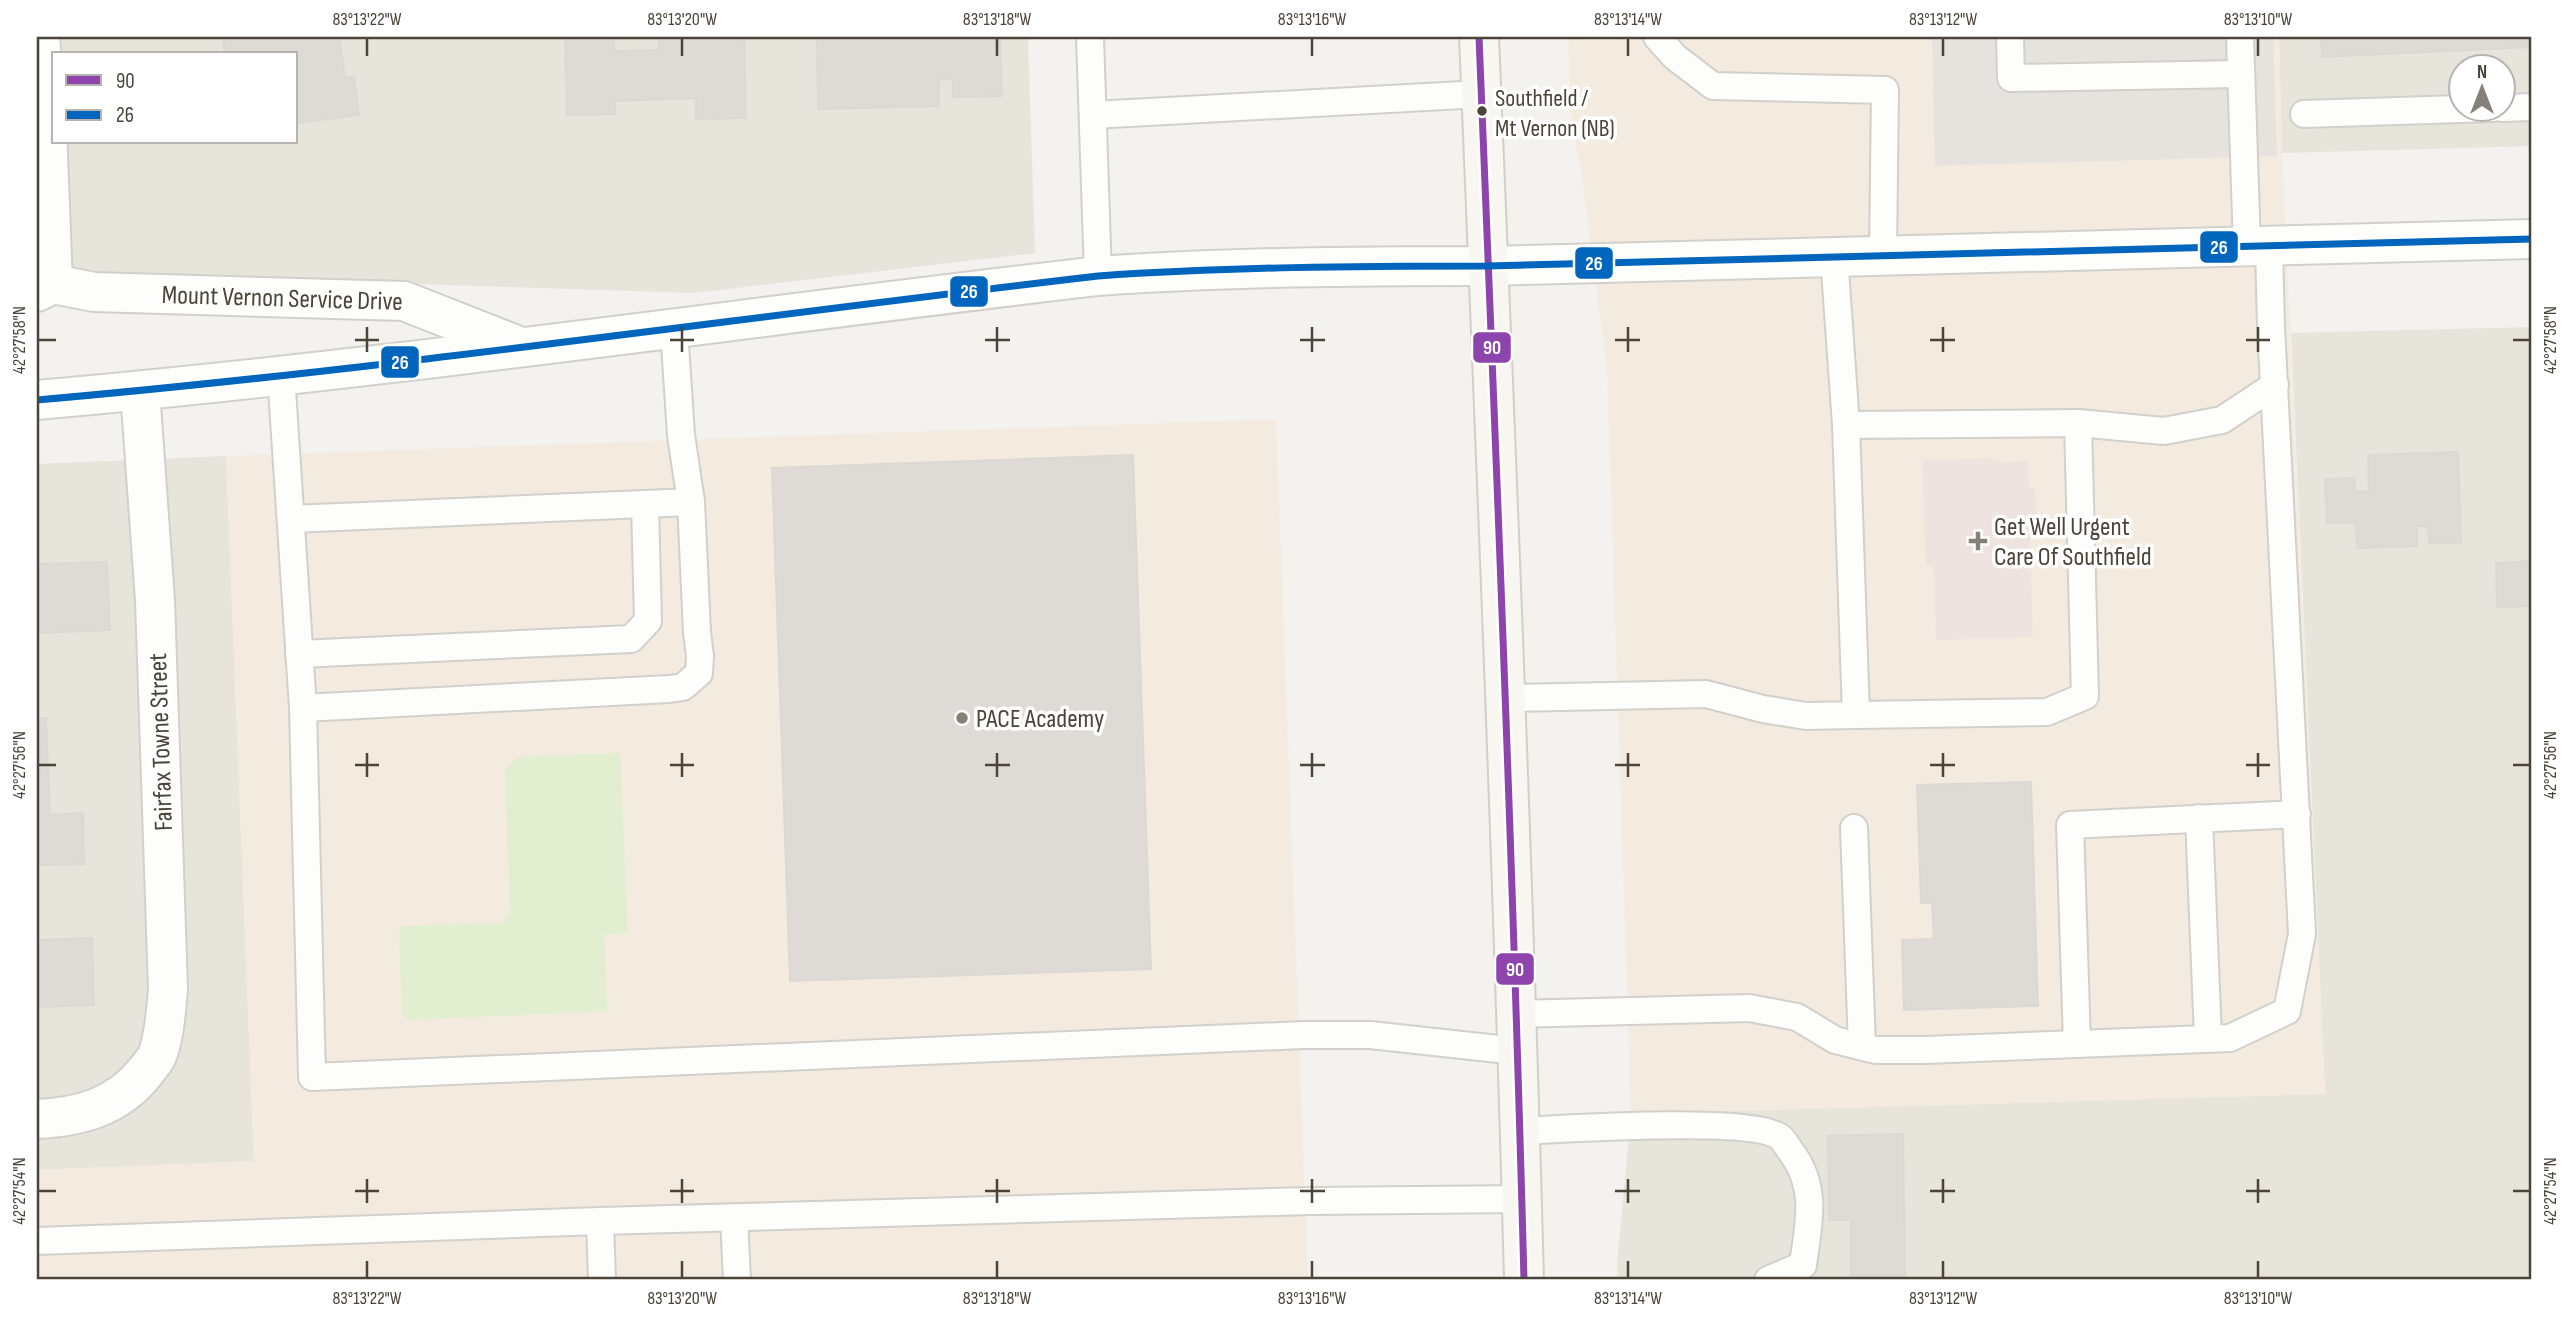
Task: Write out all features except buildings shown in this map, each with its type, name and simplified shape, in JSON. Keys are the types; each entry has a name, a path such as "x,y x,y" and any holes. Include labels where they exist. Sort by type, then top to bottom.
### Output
{"main road":[{"path":"1479,37 1506,698 1524,1280"}],"street":[{"path":"40,37 47,128 45,288"},
{"path":"37,400 140,391 521,347 1098,276 1186,270 1487,266 2532,239"},
{"name":"Mount Vernon Service Drive","path":"45,288 93,292 404,300 521,347"},
{"name":"Fairfax Towne Street","path":"37,1119 66,1118 104,1107 135,1084 158,1055 165,1022 168,989 155,600 140,391"}],"lane":[{"path":"1090,37 1098,276"},
{"path":"1657,37 1675,57 1713,86 1885,90 1883,255"},
{"path":"2010,37 2011,78 2241,74"},
{"path":"281,374 303,708 313,1077 1293,1036 1517,1032 1749,1008 1797,1017 1835,1040 1875,1050 2230,1038 2287,1012 2302,934 2275,385 2258,247 2241,74 2240,37"},
{"path":"1093,115 1481,94"},
{"path":"2304,114 2446,109"},
{"path":"1834,256 1846,425 1856,715"},
{"path":"303,708 683,687 699,673 701,656 697,632 691,502 681,435 674,329"},
{"path":"1846,425 2078,423 2164,431 2222,420 2275,385"},
{"path":"1506,698 1706,694 1763,709 1806,716 2047,712 2085,696 2078,423"},
{"path":"291,519 691,502"},
{"path":"299,654 631,639 648,621 645,503"},
{"path":"2077,1044 2070,825 2297,814"},
{"path":"2199,818 2208,1038"},
{"path":"1854,828 1862,1046"},
{"path":"1520,1131 1657,1125 1748,1128 1780,1137 1802,1169 1811,1205 1803,1265 1768,1280"},
{"path":"37,1241 600,1221 1310,1201 1522,1199"},
{"path":"734,1218 737,1280"},
{"path":"600,1221 602,1280"}],"shaded area":[{"path":"37,37 1028,37 1035,253 694,293 136,275 37,278"},
{"path":"1568,37 2279,37 2325,1094 1631,1114 1607,368 1581,170 1572,127"},
{"path":"1932,37 2273,37 2277,156 1935,166"},
{"path":"2279,37 2532,37 2532,146 2282,153"},
{"path":"2532,327 2532,1280 1618,1280 1617,1264 1631,1114 2325,1094 2291,333"},
{"path":"1276,419 1308,1280 37,1280 37,1170 254,1161 226,456"},
{"path":"226,456 254,1161 37,1170 37,464"},
{"name":"Get Well Urgent Care Of Southfield","path":"1998,458 1999,462 2028,461 2029,488 2035,488 2036,517 2029,518 2033,637 1936,640 1934,565 1926,565 1922,460"}],"green space":[{"path":"620,753 628,933 604,934 607,1011 408,1020 402,1013 399,931 402,926 502,923 510,912 505,770 519,757"}],"transit line":[{"name":"90","path":"1479,37 1498,503 1524,1280"},
{"name":"26","path":"37,400 435,358 1098,276 1292,268 1487,266 2532,239"}],"place":[{"name":"Southfield / Mt Vernon (NB)","path":"1482,111"},
{"name":"Get Well Urgent Care Of Southfield","path":"1978,541"},
{"name":"PACE Academy","path":"962,718"}]}
